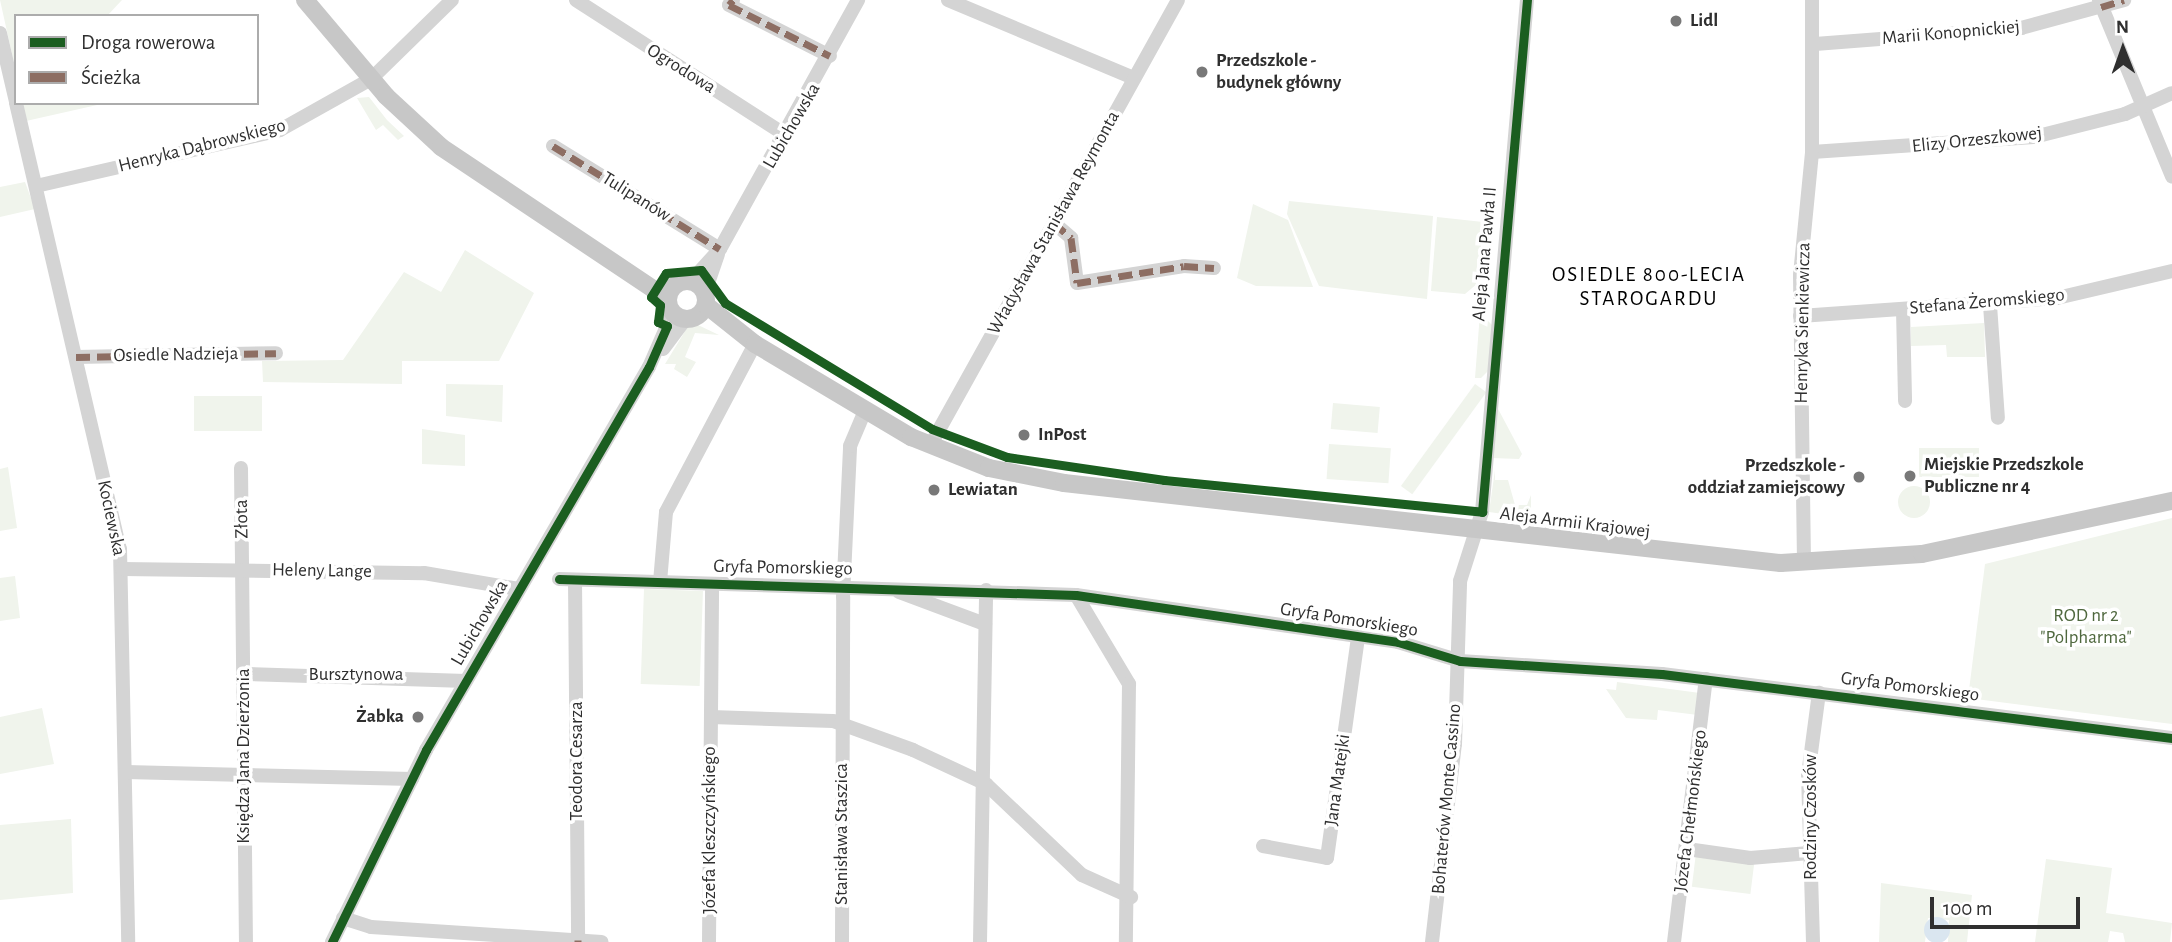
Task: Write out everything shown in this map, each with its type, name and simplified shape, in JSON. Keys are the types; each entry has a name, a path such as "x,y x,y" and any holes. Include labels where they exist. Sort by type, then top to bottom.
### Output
{"main road":[{"name":"Aleja Armii Krajowej","path":"305,0 371,79 441,147 622,263 865,411 930,446 989,468 1051,481 1734,561 1804,562 1935,552 2172,501"}],"street":[{"name":"Henryka Dąbrowskiego","path":"36,186 280,131 371,79 452,0"},
{"name":"Ogrodowa","path":"576,0 787,136"},
{"path":"733,0 729,5 830,56"},
{"name":"Lubichowska","path":"332,942 412,779 519,589 787,136 858,0"},
{"path":"948,0 1134,78"},
{"name":"Władysława Stanisława Reymonta","path":"930,446 1178,0"},
{"name":"Aleja Jana Pawła II","path":"1476,532 1527,0"},
{"name":"Henryka Sienkiewicza","path":"1804,562 1800,316 1812,152 1815,44 1812,0"},
{"name":"Marii Konopnickiej","path":"1815,44 1959,36 2124,0"},
{"path":"2100,4 2139,108 2172,176"},
{"name":"Kociewska","path":"0,33 14,94"},
{"name":"Elizy Orzeszkowej","path":"1812,152 2014,140 2139,108 2172,93"},
{"name":"Kociewska","path":"16,105 76,357 122,569 128,942"},
{"name":"Tulipanów","path":"553,146 720,249"},
{"path":"1054,223 1071,239 1077,283 1184,266 1214,268"},
{"name":"Stefana Żeromskiego","path":"1800,316 1990,305 2069,295 2172,271"},
{"path":"1990,305 1998,418"},
{"path":"1902,310 1905,401"},
{"path":"660,582 666,512 753,343"},
{"name":"Osiedle Nadzieja","path":"76,357 276,353"},
{"name":"Stanisława Staszica","path":"842,942 844,587 850,446 865,411"},
{"name":"Złota","path":"241,468 243,570"},
{"name":"Bohaterów Monte Cassino","path":"1433,942 1455,744 1455,658 1460,581 1476,532"},
{"name":"Heleny Lange","path":"122,569 424,573 519,589"},
{"name":"Księdza Jana Dzierżonia","path":"243,570 246,942"},
{"name":"Gryfa Pomorskiego","path":"559,579 986,590 1076,595 1358,637 1455,658 1706,679 2172,738"},
{"name":"Teodora Cesarza","path":"575,580 578,941"},
{"name":"Józefa Kleszczyńskiego","path":"709,942 712,584"},
{"path":"888,588 985,624"},
{"path":"980,942 986,590"},
{"path":"1076,595 1129,684 1131,897 1126,942"},
{"name":"Jana Matejki","path":"1263,846 1326,858 1358,637"},
{"name":"Bursztynowa","path":"244,674 467,681"},
{"name":"Józefa Chełmońskiego","path":"1674,942 1706,679"},
{"name":"Rodziny Czosków","path":"1813,942 1808,775 1819,693"},
{"path":"711,717 842,725 913,750 981,782 1019,809 1055,852 1083,875 1131,897"},
{"path":"126,772 412,779"},
{"path":"1687,849 1750,858 1809,853"},
{"path":"343,919 446,937 602,942"}],"green space":[{"path":"0,0 122,0 109,14 14,14 14,63"},
{"path":"369,97 404,136 398,140 383,125 376,130 357,98"},
{"path":"22,105 97,105 26,121"},
{"path":"25,182 35,209 0,217 0,187"},
{"path":"1289,201 1433,216 1427,299 1319,286 1287,214"},
{"path":"1253,204 1288,220 1313,287 1256,286 1237,278"},
{"path":"1437,217 1483,222 1478,283 1465,294 1431,291"},
{"path":"465,250 534,293 499,361 402,361 402,384 263,382 262,361 343,360 404,272 441,292"},
{"path":"1480,313 1492,325 1488,371 1481,378 1475,378"},
{"path":"1984,323 1985,357 1947,357 1946,345 1911,346 1911,327"},
{"path":"698,325 719,335 695,333 685,357 696,362 687,377 674,369 676,364 665,364 687,328"},
{"path":"446,384 503,385 502,422 446,416"},
{"path":"1475,384 1486,392 1412,494 1401,486"},
{"path":"194,396 262,396 262,431 194,431"},
{"path":"1333,403 1380,407 1378,433 1331,429"},
{"path":"1496,405 1522,454 1519,459 1492,458"},
{"path":"422,429 465,435 465,466 422,464"},
{"path":"1329,444 1391,448 1388,483 1327,479"},
{"path":"1919,448 1979,448 1979,477 1919,477"},
{"path":"8,467 17,528 0,531 0,469"},
{"path":"1495,470 1495,480 1508,480 1515,505 1527,505 1531,495 1531,518 1489,512"},
{"path":"1914,486 1925,491 1930,502 1925,513 1914,518 1903,513 1898,502 1903,491"},
{"name":"ROD nr 2 \"Polpharma\"","path":"2172,518 2172,724 1968,698 1985,564"},
{"path":"15,576 20,618 0,621 0,578"},
{"path":"644,589 703,591 700,686 641,684"},
{"path":"1617,682 1700,693 1698,715 1658,710 1657,720 1626,718 1606,689 1616,690"},
{"path":"42,708 54,764 0,774 0,717"},
{"path":"71,819 73,893 0,900 0,825"},
{"path":"1696,853 1755,860 1750,894 1692,887"},
{"path":"2046,859 2112,868 2106,913 2172,923 2170,942 2125,942 2123,933 2110,931 2108,942 2035,942"},
{"path":"1881,883 1972,895 1967,942 1948,942 1949,920 1928,918 1925,942 1879,942"}],"shaded area":[{"path":"1937,917 1946,921 1950,930 1946,939 1937,943 1928,939 1924,930 1928,921"}],"marked path":[{"path":"733,0 729,5 830,56"},
{"path":"2101,7 2124,0"},
{"path":"553,146 720,249"},
{"path":"1054,223 1071,238 1077,283 1184,266 1214,268"},
{"path":"76,357 276,353"}],"cycle path":[{"path":"332,942 426,750 649,367 667,326 658,322 660,305 651,297 666,273 701,270 725,303 932,429 1007,457 1164,480 1482,512 1527,0"},
{"path":"559,579 1076,595 1398,642 1460,661 1662,674 2172,738"}],"place":[{"name":"Lidl","path":"1676,21"},
{"name":"Przedszkole - budynek główny","path":"1202,72"},
{"name":"InPost","path":"1024,435"},
{"name":"Miejskie Przedszkole Publiczne nr 4","path":"1910,476"},
{"name":"Przedszkole - oddział zamiejscowy","path":"1859,477"},
{"name":"Lewiatan","path":"934,490"},
{"name":"Żabka","path":"418,717"}],"district":[{"name":"OSIEDLE 800-LECIA STAROGARDU","path":"1649,287"}]}
